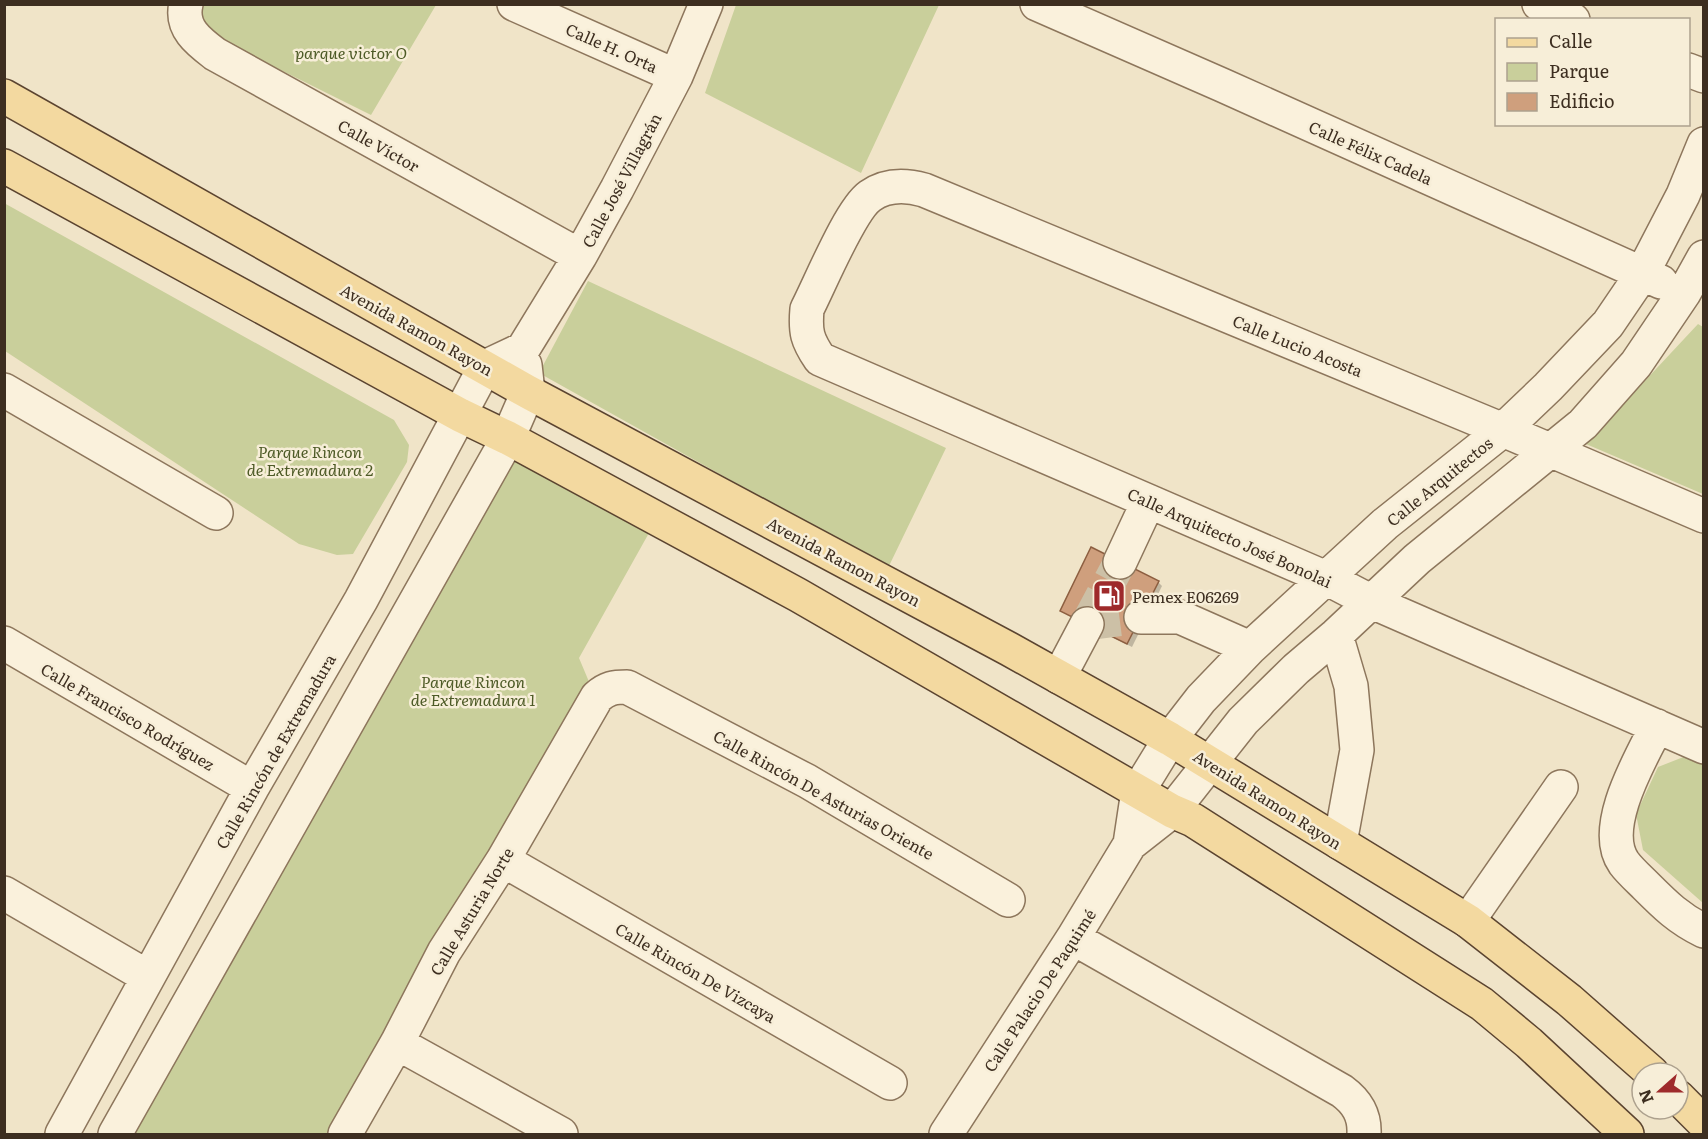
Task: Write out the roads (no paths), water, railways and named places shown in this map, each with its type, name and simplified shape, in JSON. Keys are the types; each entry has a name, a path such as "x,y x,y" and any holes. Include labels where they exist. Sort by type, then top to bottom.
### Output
{"main road":[{"name":"Avenida Ramon Rayon","path":"4,96 528,392 1170,738 1468,921 1569,1000 1638,1061"},
{"path":"4,166 460,416 508,438 798,595 1203,827 1482,1004 1529,1043 1627,1134"},
{"path":"1690,1109 1704,1123"}],"street":[{"name":"Calle H. Orta","path":"514,4 676,76"},
{"name":"Calle José Villagrán","path":"523,349 618,189 676,76 706,4"},
{"name":"Calle Félix Cadela","path":"1037,4 1694,297"},
{"path":"1539,4 1570,18"},
{"name":"Calle Víctor","path":"187,14 195,39 215,54 580,256"},
{"path":"1690,70 1704,76"},
{"name":"Calle Arquitectos","path":"1138,791 1170,738 1201,699 1250,648 1385,524 1503,430 1608,324 1642,274 1683,195 1704,144"},
{"name":"Calle Lucio Acosta","path":"809,342 806,327 807,309 857,208 871,195 905,185 924,190 1551,450 1704,516"},
{"path":"1172,811 1243,721 1296,669 1417,559 1583,424 1694,297 1704,257"},
{"name":"Calle Arquitecto José Bonolai","path":"809,342 820,359 1326,578 1372,602 1704,747"},
{"path":"115,1134 508,438 528,392 523,349 485,367"},
{"name":"Calle Rincón de Extremadura","path":"62,1134 252,788 361,600 485,367"},
{"path":"4,390 216,513"},
{"path":"1120,562 1148,502"},
{"path":"1141,617 1180,617 1250,648"},
{"path":"1059,677 1087,624"},
{"path":"1336,635 1350,686 1357,750 1340,843"},
{"name":"Calle Francisco Rodríguez","path":"4,643 252,788"},
{"name":"Calle Rincón De Asturias Oriente","path":"604,691 614,687 627,687 807,781 1008,900"},
{"name":"Calle Asturia Norte","path":"345,1134 444,952 503,860 592,706 604,691"},
{"path":"1657,726 1628,786 1617,824 1617,847 1623,862 1673,914 1704,931"},
{"path":"1468,921 1561,786"},
{"name":"Calle Palacio De Paquimé","path":"1130,844 1138,791"},
{"name":"Calle Palacio De Paquimé","path":"946,1134 1073,938 1130,844 1172,811"},
{"name":"Calle Rincón De Vizcaya","path":"503,860 890,1083"},
{"path":"4,893 148,977"},
{"path":"1073,938 1342,1090 1353,1099 1363,1124"},
{"path":"397,1042 561,1134"}],"tunnel":[{"path":"1087,624 1120,562"},
{"path":"1087,624 1141,617"}],"place":[{"name":"Pemex E06269","path":"1109,596"}],"park label":[{"name":"parque victor O","path":"351,52"},
{"name":"Parque Rincon de Extremadura 2","path":"310,460"},
{"name":"Parque Rincon de Extremadura 1","path":"473,690"}]}
